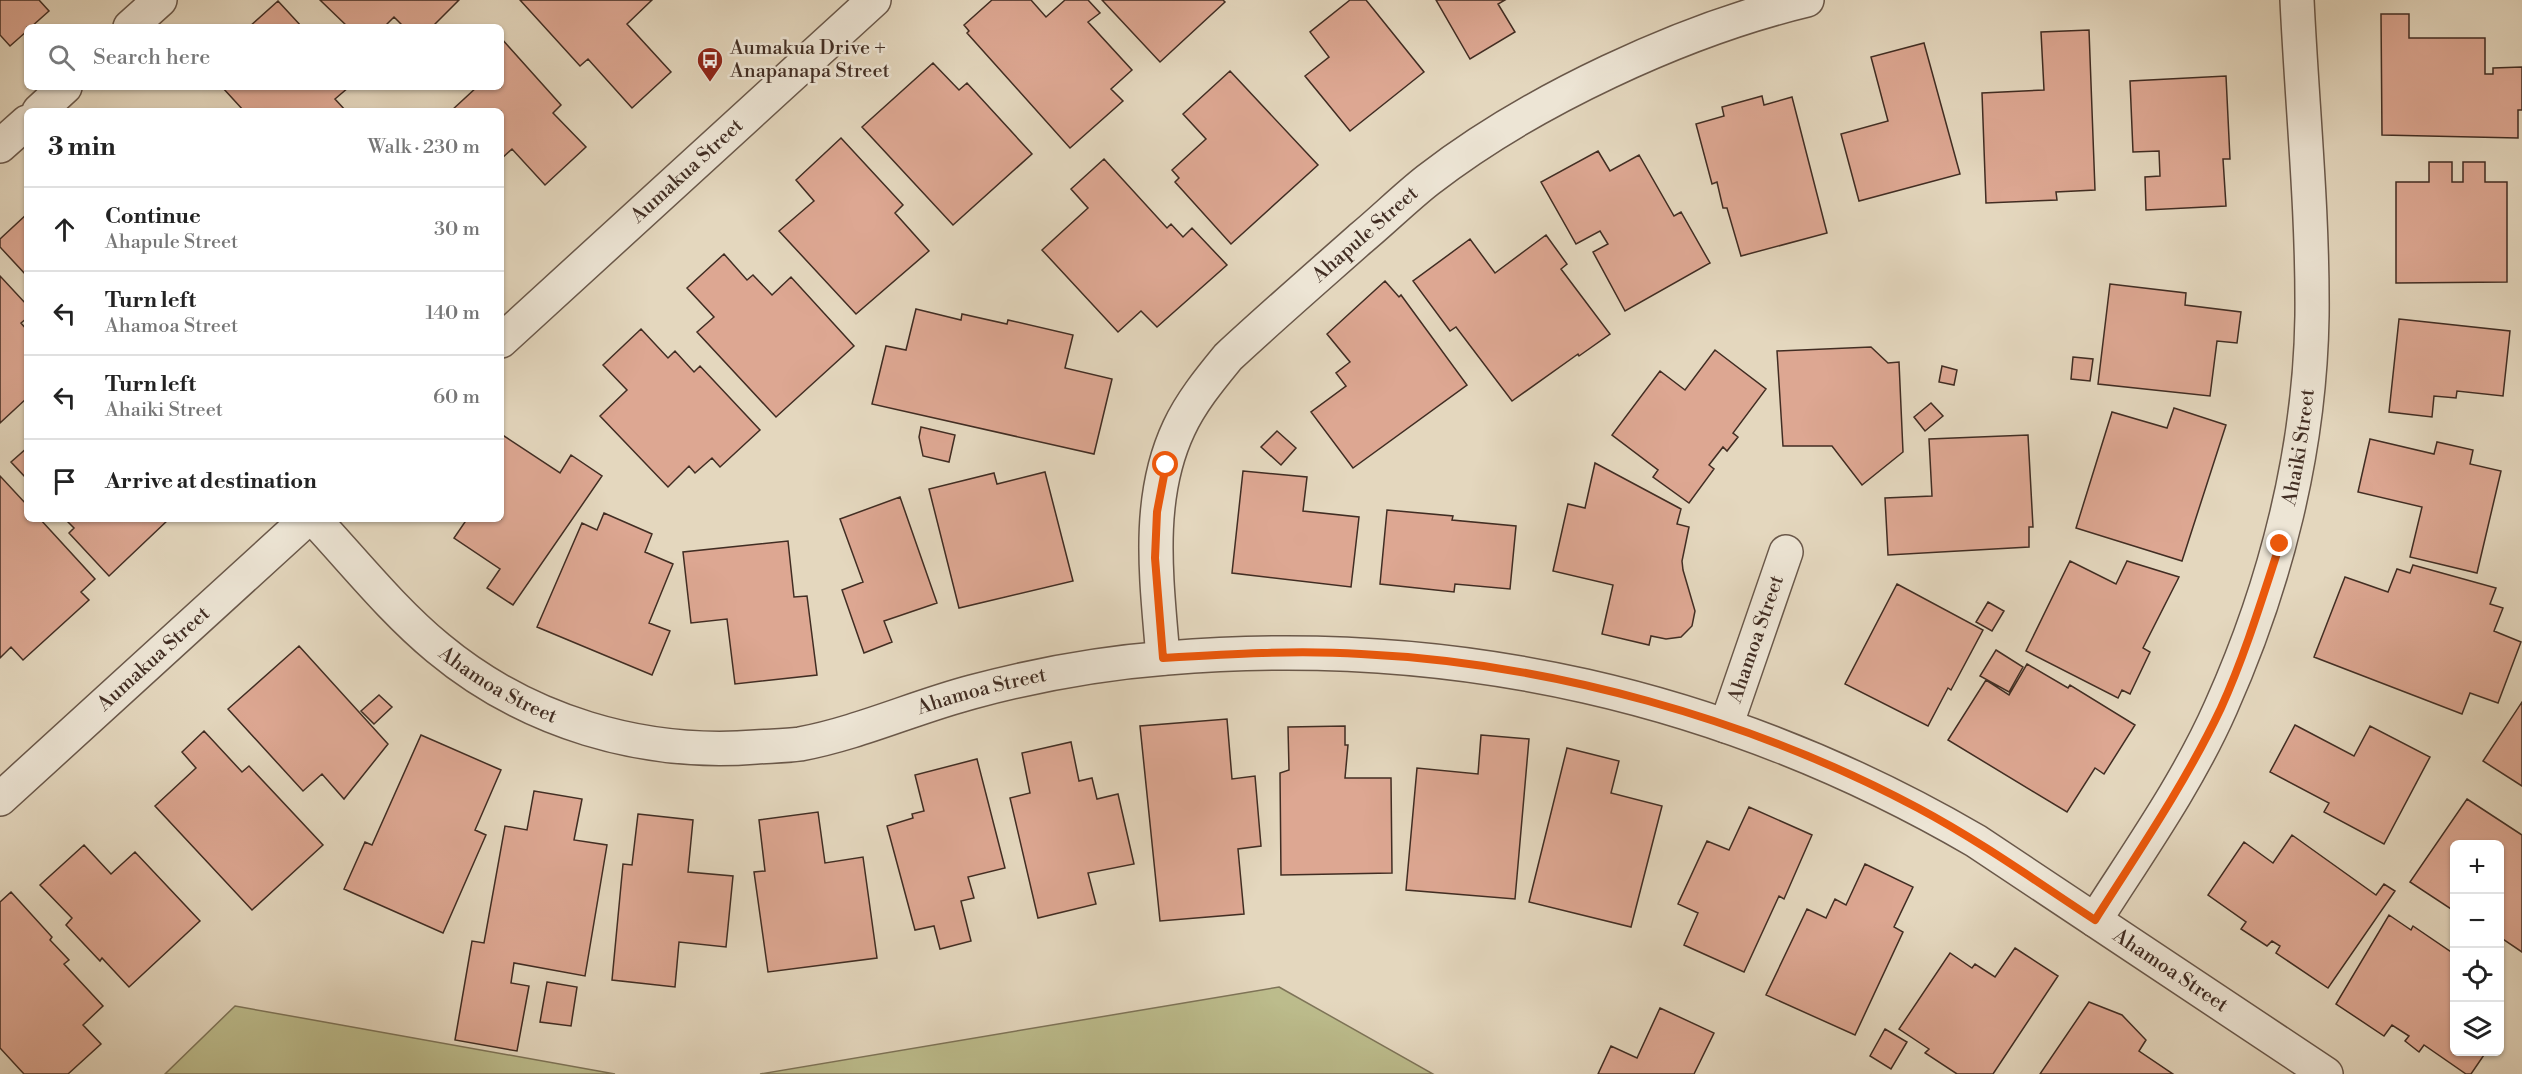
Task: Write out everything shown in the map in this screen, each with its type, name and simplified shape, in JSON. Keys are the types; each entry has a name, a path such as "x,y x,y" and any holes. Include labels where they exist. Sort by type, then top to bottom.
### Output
{"street":[{"path":"133,24 160,0"},
{"name":"Aumakua Street","path":"504,338 874,0"},
{"name":"Ahapule Street","path":"1163,658 1155,558 1157,512 1166,465 1185,419 1201,390 1228,357 1429,180 1521,119 1584,85 1654,52 1720,27 1807,0"},
{"name":"Ahaiki Street","path":"2095,920 2180,784 2221,707 2259,610 2280,544 2298,466 2307,390 2312,317 2310,236 2297,0"},
{"path":"42,108 62,90"},
{"path":"0,147 24,125"},
{"name":"Aumakua Street","path":"0,799 304,522"},
{"name":"Ahamoa Street","path":"317,522 399,611 438,648 484,682 528,707 572,724 618,738 668,747 727,749 800,744 973,692 1071,670 1163,658 1259,652 1362,654 1498,668 1611,692 1726,726 1801,753 1919,808 1976,842 2326,1074"},
{"name":"Ahamoa Street","path":"1726,726 1786,552"}],"green space":[{"path":"1279,987 1433,1074 760,1074"},
{"path":"235,1006 615,1074 165,1074"}],"building":[{"path":"0,0 39,0 49,11 34,24 24,24 24,34 10,46 0,35"},
{"path":"320,0 459,0 435,24 401,24 394,17 387,24 345,24"},
{"path":"520,0 652,0 627,24 671,72 632,108 588,59 580,66"},
{"path":"992,0 1031,0 1046,17 1065,0 1088,0 1100,13 1088,22 1132,70 1111,89 1123,101 1070,148 967,33 969,31 964,25"},
{"path":"1102,0 1223,0 1225,2 1160,62"},
{"path":"1350,0 1366,0 1424,72 1350,131 1305,76 1329,57 1310,32"},
{"path":"1436,0 1505,0 1498,4 1515,32 1470,59"},
{"path":"278,1 299,24 252,24"},
{"path":"2381,14 2409,14 2409,38 2485,38 2485,74 2493,74 2493,68 2522,67 2522,110 2518,110 2518,138 2382,135"},
{"path":"2089,30 2095,190 2056,192 2057,200 1986,203 1982,93 2044,90 2041,32"},
{"path":"504,41 561,105 553,113 586,147 545,185 512,149 504,156 504,108 454,108 474,90 504,90"},
{"path":"1924,43 1960,174 1859,201 1841,134 1888,121 1871,57"},
{"path":"933,63 959,90 967,83 1032,154 953,225 862,127"},
{"path":"1230,71 1318,165 1231,244 1175,182 1179,178 1172,170 1206,139 1183,114"},
{"path":"2226,76 2230,159 2223,159 2226,206 2146,210 2145,177 2160,176 2159,151 2133,152 2130,81"},
{"path":"225,90 346,90 335,99 343,108 241,108"},
{"path":"1762,96 1764,105 1792,97 1827,233 1741,256 1727,208 1723,208 1717,182 1712,184 1696,124 1724,116 1722,107"},
{"path":"841,138 903,205 895,213 929,251 856,314 779,231 814,201 796,180"},
{"path":"1598,151 1610,171 1639,155 1674,216 1681,212 1710,263 1625,311 1593,252 1608,244 1600,231 1576,244 1541,182"},
{"path":"1104,159 1167,228 1171,224 1183,237 1192,228 1227,265 1157,327 1141,311 1118,332 1042,250 1088,208 1071,189"},
{"path":"2429,162 2452,162 2452,182 2463,182 2463,162 2485,162 2485,182 2507,182 2507,282 2396,283 2396,182 2429,182"},
{"path":"24,217 24,273 0,247 0,239"},
{"path":"1546,235 1567,264 1561,269 1610,334 1512,401 1456,327 1450,331 1413,281 1470,239 1495,273"},
{"path":"724,254 747,280 753,275 772,295 791,277 854,346 776,417 697,332 714,317 687,288"},
{"path":"0,276 24,302 24,320 21,323 24,326 24,401 0,423"},
{"path":"1385,281 1399,297 1401,295 1467,385 1353,468 1311,412 1346,386 1336,373 1350,362 1327,334"},
{"path":"2110,284 2186,293 2185,305 2241,312 2237,343 2217,341 2210,396 2098,384"},
{"path":"916,309 961,320 962,314 1007,324 1008,320 1073,335 1065,368 1112,379 1094,454 872,404 886,346 906,350"},
{"path":"2399,319 2510,331 2503,396 2457,391 2456,398 2434,396 2432,417 2389,412"},
{"path":"641,329 668,358 675,351 694,372 700,366 760,430 720,467 712,458 695,473 689,466 668,487 600,416 627,390 603,365"},
{"path":"1871,347 1888,363 1899,362 1903,452 1862,485 1832,446 1783,446 1777,351"},
{"path":"1715,350 1766,389 1733,433 1738,437 1727,451 1723,447 1709,465 1714,469 1689,503 1653,477 1658,470 1612,435 1660,371 1685,390"},
{"path":"2073,357 2093,359 2090,381 2071,379"},
{"path":"1942,366 1957,370 1954,385 1939,382"},
{"path":"1931,403 1943,416 1925,431 1914,417"},
{"path":"2174,408 2226,425 2182,561 2076,528 2112,412 2167,428"},
{"path":"921,427 955,435 949,462 923,456 919,437"},
{"path":"1277,431 1296,448 1281,465 1261,447"},
{"path":"2028,435 2033,527 2029,527 2029,547 1888,555 1885,498 1932,496 1929,439"},
{"path":"504,436 560,473 571,455 602,476 513,605 487,588 500,569 454,538 465,522 504,522"},
{"path":"2370,439 2434,454 2437,442 2473,450 2470,464 2501,471 2477,573 2410,557 2422,507 2358,492"},
{"path":"24,451 24,476 11,462"},
{"path":"1595,463 1681,509 1677,524 1689,527 1682,561 1683,570 1695,611 1692,626 1681,637 1666,639 1651,636 1649,645 1602,634 1613,585 1553,571 1568,504 1585,508"},
{"path":"1243,471 1307,477 1303,511 1359,517 1351,587 1232,573"},
{"path":"1045,472 1073,581 959,608 929,489 994,473 997,484"},
{"path":"0,476 24,502 24,522 43,522 95,579 81,592 89,600 23,660 11,647 0,658"},
{"path":"900,497 937,603 884,621 892,642 864,653 842,590 863,582 840,519"},
{"path":"1387,510 1453,516 1452,520 1516,526 1510,589 1455,584 1454,592 1380,584"},
{"path":"604,513 652,534 645,552 673,564 649,623 670,631 652,675 537,627 582,523 597,530"},
{"path":"68,522 166,522 109,576 69,533 74,528"},
{"path":"788,541 794,597 807,596 817,675 735,684 727,619 691,623 683,552"},
{"path":"2070,561 2116,584 2127,561 2179,577 2143,648 2150,652 2130,694 2122,690 2118,698 2026,651"},
{"path":"2413,565 2496,588 2490,604 2503,608 2494,631 2521,642 2498,703 2470,693 2462,714 2314,657 2345,577 2388,592 2397,569 2410,573"},
{"path":"1897,584 1983,630 1951,690 1948,688 1928,726 1845,684"},
{"path":"1988,602 2004,611 1992,631 1976,622"},
{"path":"299,646 388,744 344,799 322,774 303,791 228,709"},
{"path":"1996,650 2023,667 2009,692 1980,676"},
{"path":"2027,664 2068,688 2070,685 2135,725 2104,774 2095,768 2067,812 1948,740 1986,680 2009,695"},
{"path":"379,695 392,707 374,724 361,711"},
{"path":"2522,702 2522,786 2483,761"},
{"path":"1227,719 1232,779 1255,776 1261,846 1238,849 1244,914 1160,921 1140,726"},
{"path":"2295,725 2354,756 2370,726 2430,757 2384,844 2324,812 2329,803 2270,772"},
{"path":"1345,726 1345,745 1348,745 1345,778 1391,778 1392,873 1281,875 1280,773 1289,770 1288,727"},
{"path":"204,731 242,772 249,766 323,845 252,910 155,806 196,768 182,752"},
{"path":"421,735 501,770 475,830 486,835 443,933 344,889 365,842 372,845"},
{"path":"1481,735 1529,739 1515,899 1406,890 1417,768 1478,774"},
{"path":"1071,742 1079,781 1092,778 1097,799 1118,794 1134,864 1088,873 1096,904 1038,918 1010,798 1030,793 1022,753"},
{"path":"1567,748 1619,761 1611,793 1662,806 1631,927 1529,902"},
{"path":"977,759 1005,868 968,877 974,898 961,901 971,941 940,949 934,926 915,930 887,826 913,818 912,814 924,811 915,775"},
{"path":"534,791 582,799 574,840 607,845 585,976 514,963 511,983 529,986 517,1051 455,1040 472,941 484,943 505,826 527,830"},
{"path":"2467,799 2522,835 2522,952 2504,940 2504,840 2450,840 2450,908 2410,882"},
{"path":"1749,807 1812,835 1784,899 1779,896 1744,972 1684,945 1698,913 1678,904 1707,841 1729,850"},
{"path":"818,812 825,863 863,857 877,958 768,972 754,872 765,871 759,820"},
{"path":"638,814 693,820 688,872 733,876 726,947 679,942 675,987 612,980 623,864 632,865"},
{"path":"2292,835 2376,895 2384,884 2395,891 2328,988 2276,953 2280,946 2272,941 2267,946 2241,929 2246,922 2208,895 2244,842 2273,863"},
{"path":"84,845 111,874 135,852 200,921 129,987 102,958 100,961 66,925 72,918 40,885"},
{"path":"1865,864 1913,887 1894,927 1903,932 1855,1035 1766,995 1807,909 1826,918 1835,899 1846,905"},
{"path":"11,892 52,937 50,940 69,960 64,964 103,1006 83,1025 101,1044 68,1074 24,1074 0,1048 0,902"},
{"path":"2389,915 2411,930 2413,926 2450,951 2450,1056 2483,1056 2471,1074 2466,1074 2424,1045 2419,1052 2405,1041 2409,1036 2392,1025 2384,1036 2336,1004"},
{"path":"2015,948 2058,976 1993,1074 1957,1074 1925,1053 1929,1049 1899,1029 1950,953 1972,968 1975,964 1995,977"},
{"path":"547,982 577,987 571,1026 540,1022"},
{"path":"2089,1002 2122,1015 2146,1040 2139,1051 2173,1074 2040,1074"},
{"path":"1660,1008 1714,1033 1694,1074 1598,1074 1611,1046 1637,1058"},
{"path":"1885,1029 1907,1042 1891,1069 1870,1056"}],"place":[{"name":"Aumakua Drive + Anapanapa Street","path":"710,83"}],"route":[{"path":"1166,465 1157,512 1155,558 1163,658 1259,652 1362,654 1498,668 1589,687 1666,707 1801,753 1919,808 1976,842 2095,920 2180,784 2221,707 2259,610 2280,544"}]}
